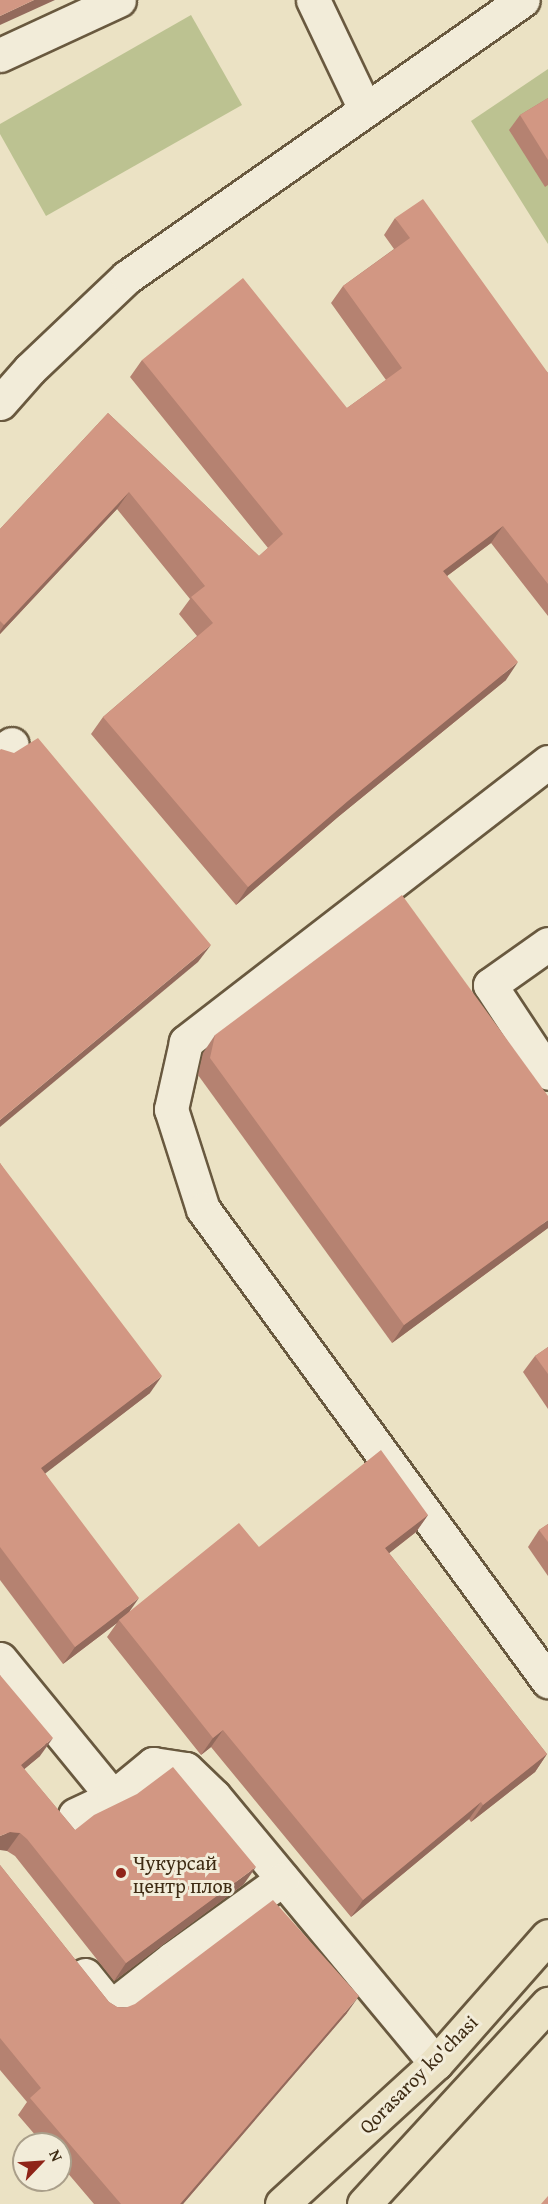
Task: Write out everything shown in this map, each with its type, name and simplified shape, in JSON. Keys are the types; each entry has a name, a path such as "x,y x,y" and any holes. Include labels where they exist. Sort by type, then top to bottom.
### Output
{"main road":[{"name":"Qorasaroy ko'chasi","path":"282,2204 435,2063 548,1936"},
{"path":"364,2204 548,2004"}],"street":[{"path":"0,55 119,0"},
{"path":"313,0 365,109"},
{"path":"0,403 46,353 127,277 523,0"},
{"path":"548,762 186,1042 171,1109 203,1209 548,1680"},
{"path":"548,944 490,985 548,1073"},
{"path":"0,1659 113,1797"},
{"path":"75,1815 113,1797 153,1764 186,1770 214,1796 435,2063"},
{"path":"66,1952 111,2007 173,1958 283,1879"}],"green space":[{"path":"191,15 242,105 46,216 0,134 0,124"},
{"path":"548,69 548,244 471,121"}],"building":[{"path":"0,0 34,0 0,16"},
{"path":"548,98 548,160 520,115"},
{"path":"423,199 548,373 548,584 503,526 443,571 518,662 349,800 248,887 103,717 213,623 191,597 205,586 129,492 4,625 0,621 0,529 108,413 259,556 283,534 142,360 243,278 347,408 402,368 343,286 410,238 395,218"},
{"path":"38,738 211,945 0,1120 0,750 14,753"},
{"path":"402,895 548,1096 548,1220 404,1325 210,1058 215,1035"},
{"path":"0,1163 162,1376 41,1468 139,1598 75,1647 0,1547"},
{"path":"548,1347 548,1374 535,1356"},
{"path":"381,1450 428,1515 385,1548 547,1754 483,1805 481,1802 363,1900 223,1730 213,1738 119,1620 239,1523 259,1547"},
{"path":"548,1524 548,1542 539,1530"},
{"path":"0,1675 53,1738 21,1765 75,1830 94,1815 137,1794 173,1767 256,1867 126,1963 27,1839 20,1833 10,1832 0,1836"},
{"path":"0,1865 109,2002 117,2007 125,2008 135,2004 273,1900 359,1996 180,2204 121,2204 72,2147 72,2132 59,2132 30,2098 41,2088 0,2038"},
{"path":"548,2196 548,2204 541,2204"}],"place":[{"name":"Чукурсай центр плов","path":"121,1873"}]}
